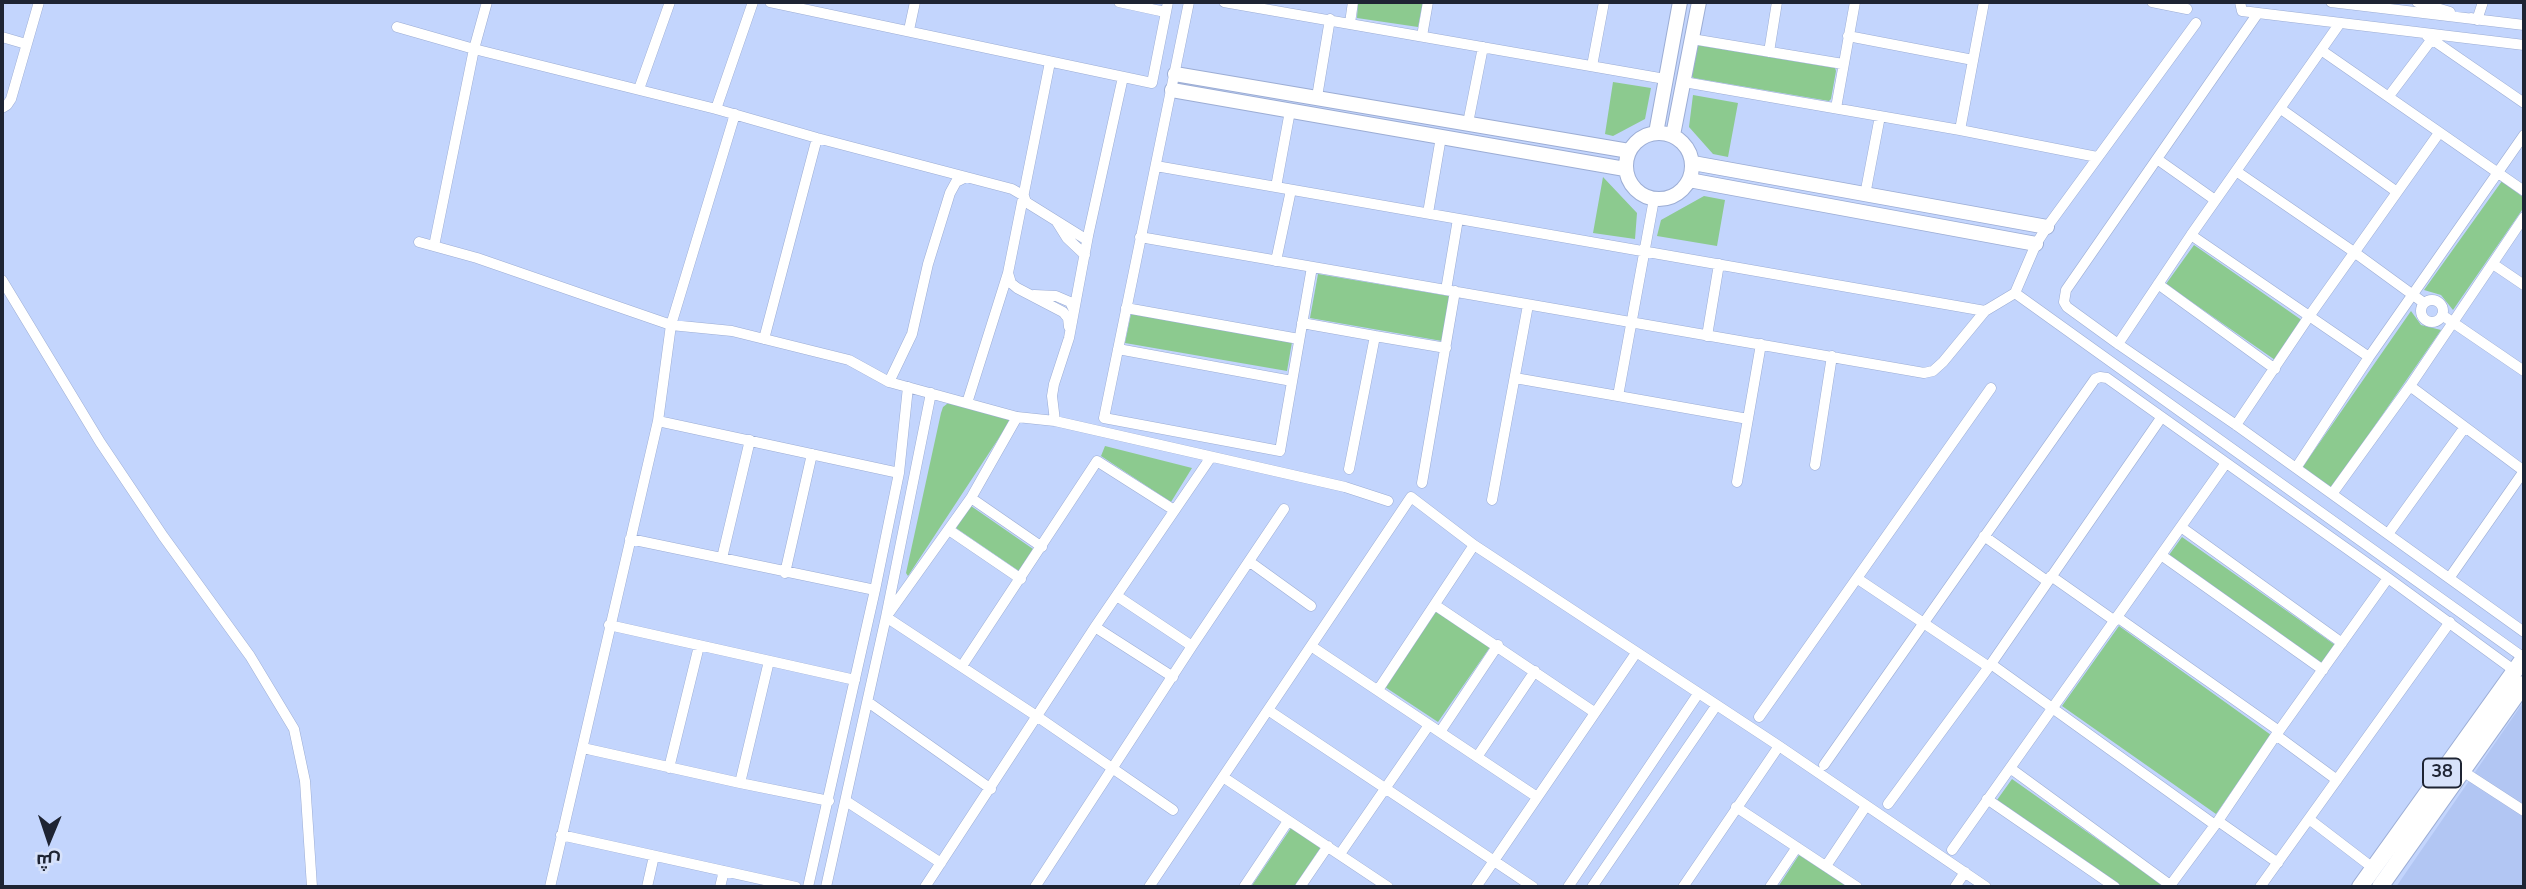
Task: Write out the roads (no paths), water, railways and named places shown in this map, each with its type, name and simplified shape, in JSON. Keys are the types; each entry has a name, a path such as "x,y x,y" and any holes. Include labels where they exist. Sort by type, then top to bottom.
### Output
{"main road":[{"name":"38","path":"2380,887 2464,772 2523,673"},
{"name":"38","path":"2360,887 2523,673"}],"street":[{"path":"2,108 8,105 11,99 39,2"},
{"path":"434,246 474,49 487,2"},
{"path":"639,89 670,2"},
{"path":"716,108 753,2"},
{"path":"770,2 1152,83 1167,7 1119,2"},
{"path":"909,30 915,2"},
{"path":"1189,2 1104,418 1280,451 1312,267"},
{"path":"1224,2 1665,79"},
{"path":"1350,23 1353,2"},
{"path":"1422,36 1428,2"},
{"path":"1592,66 1604,2"},
{"path":"1656,133 1680,2"},
{"path":"1673,135 1699,2"},
{"path":"1769,52 1777,2"},
{"path":"1836,108 1855,2"},
{"path":"1961,130 1984,2"},
{"path":"2152,2 2187,9"},
{"path":"2240,2 2242,10 2258,13 2430,36 2519,44 2521,24 2331,2"},
{"path":"2417,2 2477,20"},
{"path":"2477,20 2483,2"},
{"path":"2258,13 2063,296 2067,307 2524,632"},
{"path":"1317,97 1330,19"},
{"path":"1140,237 1924,373 1933,371 1943,362 1985,311 2015,293 2036,244 2047,227 2196,23"},
{"path":"2118,344 2215,200 2340,23"},
{"path":"397,27 474,49 716,108 817,138 1012,189 1024,197 1026,202 1087,240"},
{"path":"1848,36 1973,60"},
{"path":"2389,96 2430,36"},
{"path":"2430,36 2524,103"},
{"path":"2,37 26,44"},
{"path":"1692,39 1843,64"},
{"path":"1468,123 1483,47"},
{"path":"2321,50 2524,191"},
{"path":"967,403 1008,273 1050,62"},
{"path":"1175,74 1629,151"},
{"path":"1055,421 1052,396 1056,372 1063,361 1070,331 1123,77"},
{"path":"1684,82 1961,130 2097,157"},
{"path":"1172,90 1625,169"},
{"path":"2281,109 2398,192"},
{"path":"1276,187 1290,111"},
{"path":"550,887 658,421 671,325 735,114"},
{"path":"1866,195 1880,116"},
{"path":"1656,133 1673,135 1688,150 1693,163 1689,180 1678,193 1662,199 1654,199 1638,192 1627,177 1625,169 1629,151 1644,136 1656,133"},
{"path":"2236,425 2439,133"},
{"path":"2295,468 2524,135"},
{"path":"1428,214 1441,137"},
{"path":"764,339 817,138"},
{"path":"2157,159 2215,200"},
{"path":"1693,163 2047,227"},
{"path":"1156,166 1985,311"},
{"path":"2236,171 2424,303"},
{"path":"890,382 912,334 928,264 950,193 956,181 966,177"},
{"path":"1689,180 2036,244"},
{"path":"1276,261 1291,190"},
{"path":"1618,396 1654,199"},
{"path":"2332,494 2410,386 2524,217"},
{"path":"1055,219 1067,238 1086,255"},
{"path":"1422,483 1446,348 1458,219"},
{"path":"2191,235 2369,357"},
{"path":"419,242 477,258 671,325 732,331 849,360 890,382 1017,417 1055,421 1345,487 1388,501"},
{"path":"1707,336 1719,264"},
{"path":"2493,264 2524,285"},
{"path":"1008,273 1011,283 1017,288 1063,312 1068,318 1070,331"},
{"path":"2,280 100,442 163,536 250,656 294,729 305,781 312,887"},
{"path":"2158,284 2275,369"},
{"path":"2015,293 2523,673"},
{"path":"1033,295 1056,296 1070,302 1074,310"},
{"path":"2431,300 2438,302 2442,315 2437,321 2426,320 2421,310 2424,303 2431,300"},
{"path":"1492,500 1528,304"},
{"path":"1126,308 1299,339"},
{"path":"2442,315 2524,371"},
{"path":"1302,323 1446,348"},
{"path":"1349,469 1374,336"},
{"path":"1737,482 1761,344"},
{"path":"1118,349 1292,381"},
{"path":"1815,465 1832,356"},
{"path":"1515,377 1748,419"},
{"path":"1824,765 2095,379 2107,378 2523,673"},
{"path":"2410,386 2524,471 2449,577"},
{"path":"808,887 839,756 899,473 908,387"},
{"path":"1759,717 1991,388"},
{"path":"826,887 868,702 931,393"},
{"path":"886,617 971,498 1017,417"},
{"path":"1888,804 1990,665 2161,418"},
{"path":"658,421 899,473"},
{"path":"2388,534 2465,427"},
{"path":"722,558 750,440"},
{"path":"785,573 812,454"},
{"path":"925,887 1210,457"},
{"path":"962,666 1097,461 1174,510"},
{"path":"1952,850 2226,463"},
{"path":"1149,887 1411,497 1474,545 1779,746 1986,887"},
{"path":"971,498 1042,547"},
{"path":"1035,887 1284,509"},
{"path":"2181,527 2342,643"},
{"path":"949,530 1021,579"},
{"path":"1984,536 2116,619 2277,733 2337,780"},
{"path":"630,539 875,590"},
{"path":"1378,690 1474,545"},
{"path":"2161,555 2323,670"},
{"path":"1250,562 1311,606"},
{"path":"2010,768 2170,886 2388,578"},
{"path":"1858,579 1990,665 2216,823 2278,863"},
{"path":"1117,596 1192,646"},
{"path":"1435,605 1594,712"},
{"path":"886,617 1173,810"},
{"path":"2260,887 2450,622"},
{"path":"609,625 855,680"},
{"path":"1095,627 1173,677"},
{"path":"1440,732 1498,645"},
{"path":"669,768 699,646"},
{"path":"1311,646 1537,797"},
{"path":"1476,887 1636,653"},
{"path":"740,783 769,661"},
{"path":"1477,757 1535,671"},
{"path":"1568,887 1698,694"},
{"path":"868,702 991,789"},
{"path":"1592,887 1716,706"},
{"path":"1268,710 1533,887"},
{"path":"1340,854 1429,725"},
{"path":"1683,887 1779,746"},
{"path":"583,748 829,801"},
{"path":"839,756 855,760"},
{"path":"2464,772 2523,809"},
{"path":"1223,777 1388,887"},
{"path":"1987,799 2115,887"},
{"path":"846,801 941,863"},
{"path":"1826,866 1866,806"},
{"path":"1736,807 1857,887"},
{"path":"2309,819 2373,868"},
{"path":"1244,887 1288,821"},
{"path":"561,835 796,887"},
{"path":"1300,887 1328,846"},
{"path":"1770,887 1797,847"},
{"path":"647,887 654,856"},
{"path":"720,887 724,871"},
{"path":"1955,887 1965,872"}]}
